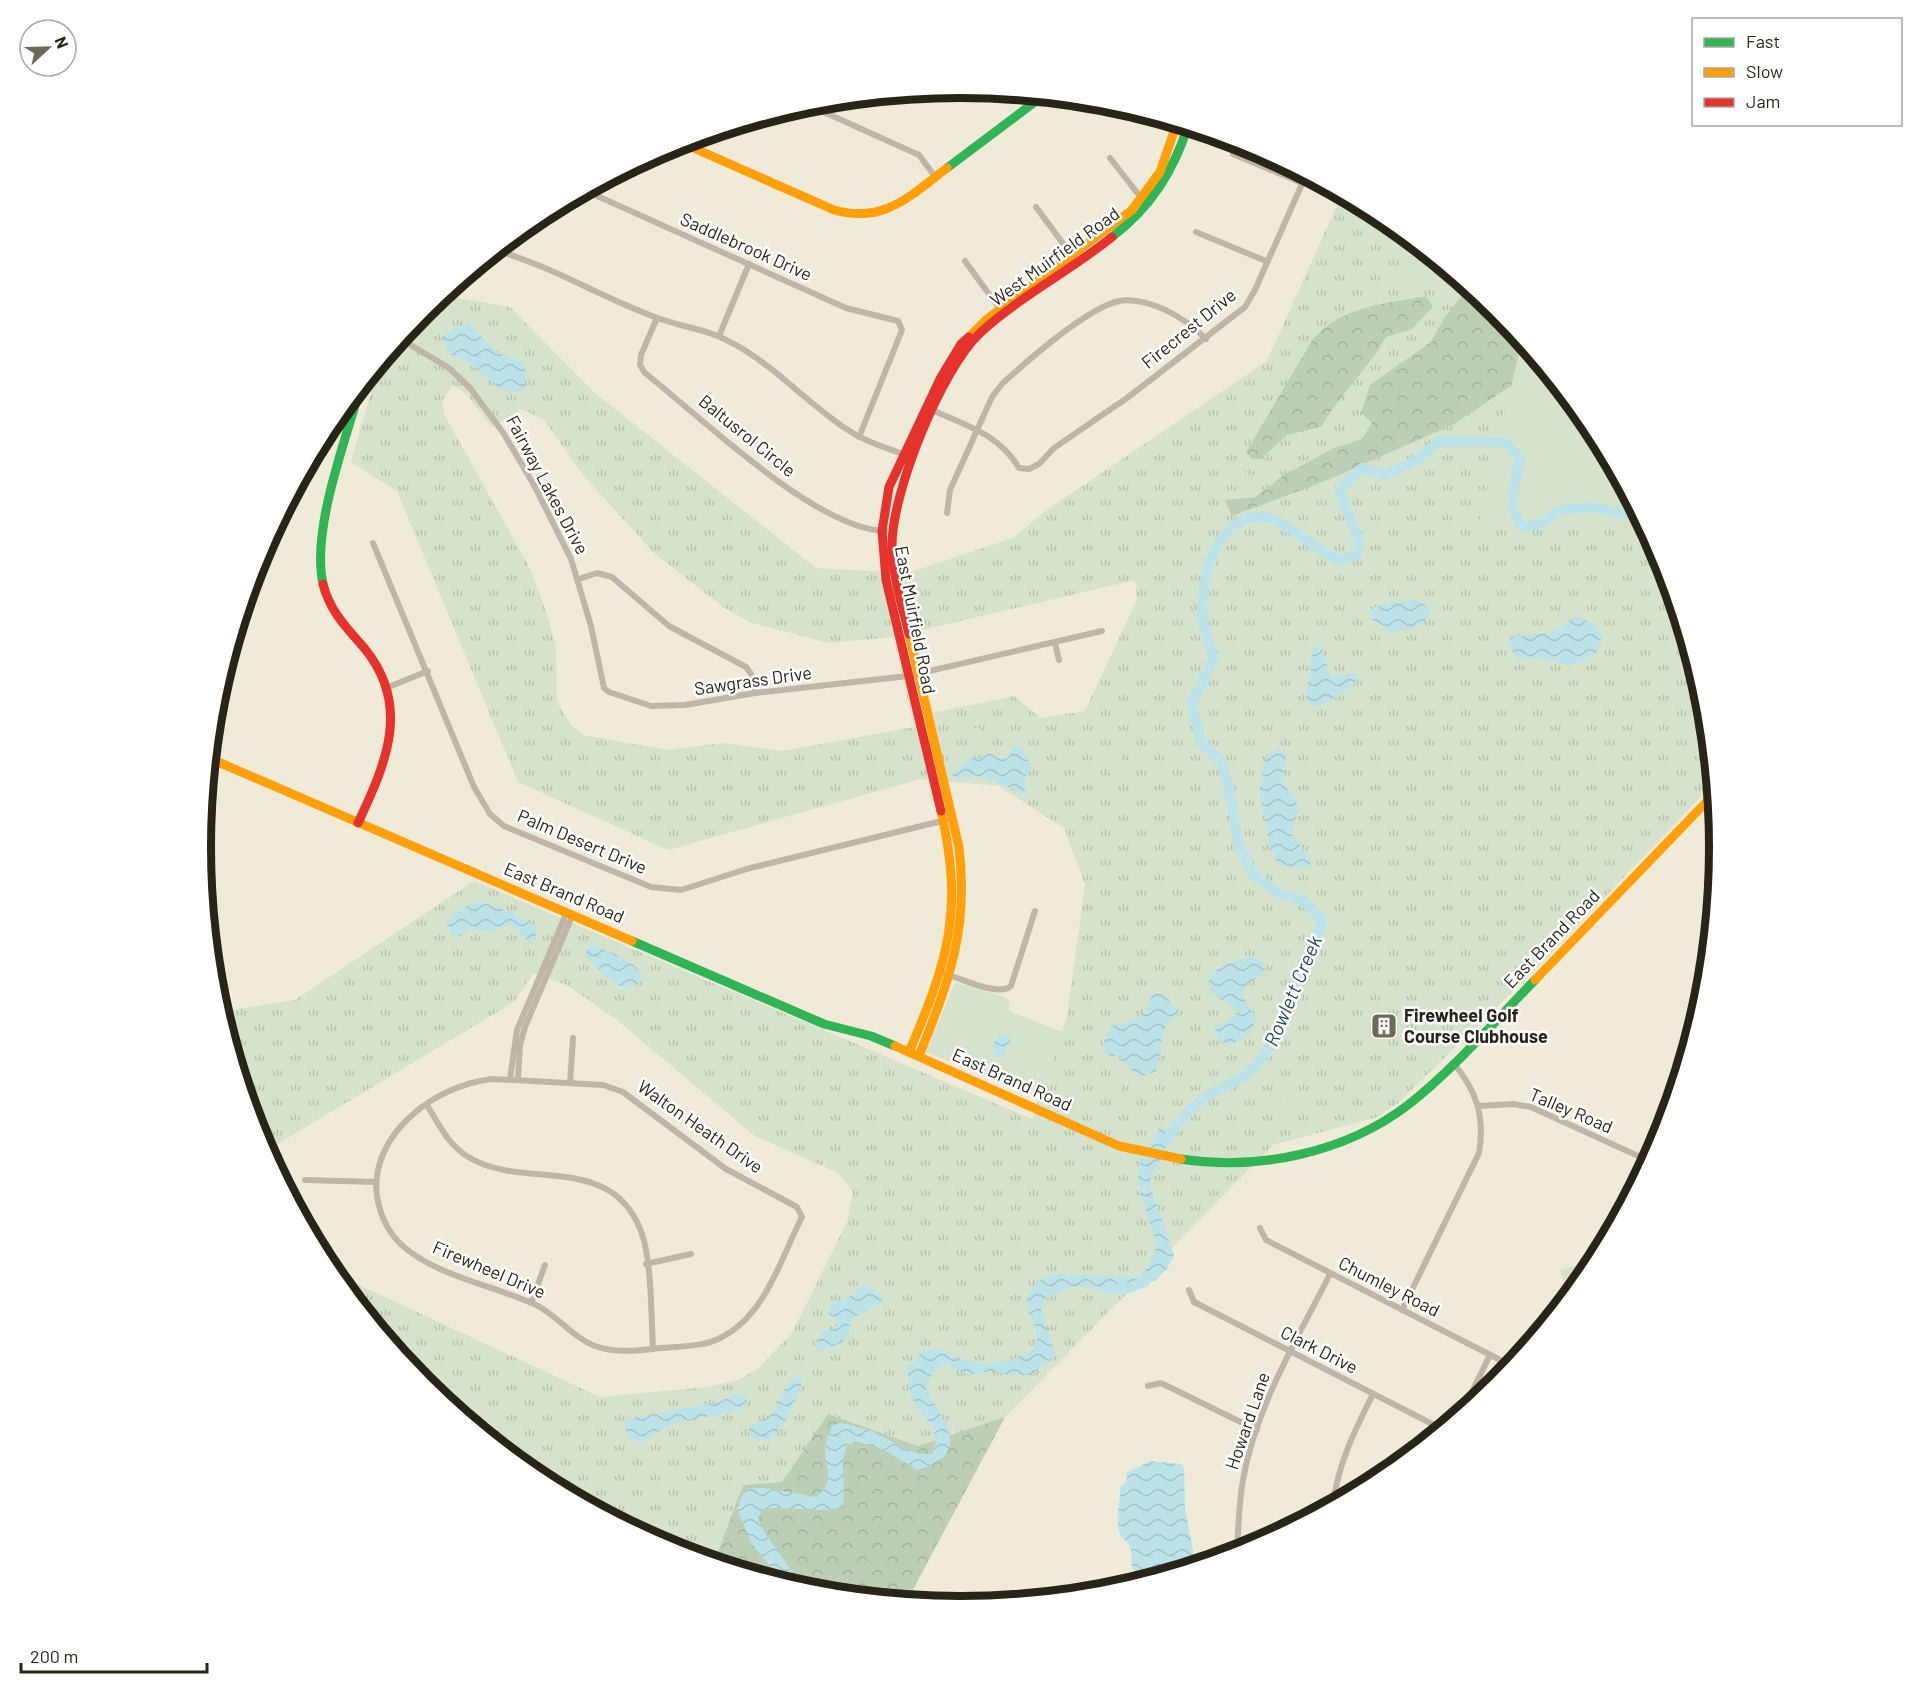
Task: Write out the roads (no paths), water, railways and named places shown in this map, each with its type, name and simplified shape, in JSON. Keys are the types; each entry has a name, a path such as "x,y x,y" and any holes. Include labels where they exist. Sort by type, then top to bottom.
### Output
{"street":[{"path":"692,147 848,215 870,215 891,209 936,178 1035,102"},
{"path":"821,111 919,155 936,178"},
{"name":"West Muirfield Road","path":"930,409 965,350 1002,312 1075,259 1117,234 1145,202 1161,172 1175,129"},
{"name":"West Muirfield Road","path":"1145,202 1159,194 1174,169 1186,132"},
{"path":"1233,153 1302,183"},
{"path":"1110,158 1145,202"},
{"name":"Firecrest Drive","path":"977,430 998,441 1009,451 1019,468 1029,470 1039,464 1054,448 1206,339 1245,307 1255,290 1302,183"},
{"name":"Saddlebrook Drive","path":"593,194 846,308 898,321 902,330 895,353 859,437"},
{"path":"1036,207 1075,259"},
{"path":"1196,232 1266,261"},
{"path":"503,253 537,265 657,318 688,325 719,336 754,356 859,437 907,456"},
{"path":"965,261 1002,312"},
{"path":"719,336 749,264"},
{"path":"947,513 950,490 977,430 1002,384 1043,349 1098,309 1120,301 1167,310 1193,325 1206,339"},
{"name":"Baltusrol Circle","path":"657,318 641,355 640,365 645,373 804,500 837,518 887,531"},
{"name":"Fairway Lakes Drive","path":"407,343 449,368 487,407 535,487 579,579 604,688"},
{"path":"355,405 321,530 320,564 331,608 352,638 366,652 386,688 390,707 389,746 383,768 358,823"},
{"path":"930,409 977,430"},
{"name":"East Muirfield Road","path":"930,409 890,487 886,580 908,676 947,820"},
{"name":"East Muirfield Road","path":"887,531 893,566 920,674 947,820 954,892 947,975 919,1056"},
{"name":"Palm Desert Drive","path":"373,543 428,671 474,787 490,814 504,826 651,887 681,890 750,868 947,820"},
{"path":"579,579 597,573 612,577 669,626 746,667 751,674 755,693"},
{"name":"Sawgrass Drive","path":"604,688 609,692 660,707 755,693 920,674 1102,631"},
{"path":"1055,642 1059,660"},
{"path":"386,688 428,671"},
{"name":"East Brand Road","path":"216,761 824,1024 871,1036 919,1056 1119,1146 1153,1156 1222,1164 1266,1162 1304,1154 1377,1125 1422,1093 1707,801"},
{"path":"947,975 995,990 1008,989 1011,986 1035,911"},
{"path":"510,1079 517,1030 570,913"},
{"path":"518,1079 520,1045 525,1027 570,913"},
{"name":"East Muirfield Road","path":"909,1052 947,975"},
{"path":"570,1083 573,1038"},
{"path":"1402,1310 1476,1163 1482,1132 1479,1106 1467,1078 1453,1063"},
{"name":"Walton Heath Drive","path":"510,1079 603,1085 630,1095 726,1169 797,1207"},
{"name":"Firewheel Drive","path":"510,1079 471,1082 406,1120 391,1137 381,1157 376,1182 381,1213 393,1236 403,1247 428,1263 531,1303 551,1314 578,1337 598,1347 623,1351 708,1343 731,1332 745,1321 767,1288 802,1217 797,1207"},
{"name":"Talley Road","path":"1479,1106 1513,1104 1531,1107 1641,1157"},
{"path":"427,1106 446,1137 475,1161 500,1168 583,1180 611,1193 636,1221 643,1239 653,1349"},
{"path":"305,1180 376,1182"},
{"name":"Chumley Road","path":"1260,1228 1266,1240 1503,1362"},
{"path":"646,1264 691,1254"},
{"path":"531,1303 545,1264"},
{"name":"Howard Lane","path":"1239,1541 1243,1479 1257,1430 1268,1398 1330,1274"},
{"name":"Clark Drive","path":"1189,1290 1194,1302 1435,1425"},
{"path":"1471,1394 1490,1355"},
{"path":"1148,1386 1161,1383 1257,1430"},
{"path":"1335,1494 1345,1455 1373,1394"}],"water":[{"path":"468,323 497,352 525,363 525,389 516,392 500,389 469,362 452,355 443,343 446,333"},
{"path":"1413,600 1426,606 1429,612 1430,615 1422,625 1390,633 1381,624 1371,619 1369,613 1378,606"},
{"path":"1576,617 1591,622 1603,635 1597,652 1582,662 1571,665 1543,659 1519,659 1509,647 1510,637 1551,633"},
{"path":"1318,646 1332,677 1356,673 1359,676 1352,686 1340,695 1326,703 1314,706 1306,700 1313,648"},
{"path":"1014,745 1022,747 1032,770 1025,776 1024,789 1030,796 984,778 975,776 957,779 952,775 971,758 980,758 990,753 999,759 1008,758"},
{"path":"1277,748 1287,755 1283,782 1299,808 1291,834 1309,857 1311,864 1307,868 1284,867 1276,860 1271,850 1259,794 1265,758"},
{"path":"481,902 513,913 536,926 536,940 529,942 511,925 490,932 470,929 459,936 451,934 447,925 452,916 466,907"},
{"path":"595,945 634,965 642,977 638,984 624,988 604,975 585,954 587,949"},
{"path":"1251,957 1262,961 1265,968 1261,976 1245,985 1242,995 1256,1018 1251,1030 1244,1038 1234,1043 1220,1043 1215,1034 1215,1027 1235,1016 1237,1012 1215,995 1210,987 1210,980 1213,974 1227,964"},
{"path":"1156,993 1167,997 1179,1013 1166,1026 1163,1033 1155,1072 1139,1077 1118,1056 1111,1056 1105,1052 1103,1046 1111,1026 1139,1017"},
{"path":"1001,1033 1011,1039 1002,1058 992,1054 994,1047 992,1045"},
{"path":"1159,1128 1174,1132 1151,1176 1150,1185 1174,1255 1167,1269 1156,1280 1144,1285 1103,1291 1081,1286 1070,1287 1043,1300 1041,1310 1055,1354 1031,1375 1009,1375 991,1371 968,1375 946,1364 938,1367 930,1377 926,1389 941,1414 950,1437 949,1447 944,1456 934,1464 917,1470 884,1450 856,1441 847,1446 843,1462 842,1507 826,1510 762,1509 758,1519 795,1577 775,1572 752,1544 737,1509 742,1496 749,1488 764,1488 816,1497 826,1486 828,1480 825,1449 827,1440 832,1426 839,1423 871,1431 910,1451 933,1453 936,1438 934,1431 914,1401 909,1385 908,1367 919,1355 933,1349 979,1363 999,1362 1020,1357 1035,1347 1037,1340 1027,1296 1040,1280 1058,1274 1136,1277 1146,1270 1157,1247 1138,1182 1140,1163"},
{"path":"864,1285 881,1294 882,1302 854,1317 850,1322 849,1334 841,1343 818,1352 816,1347 821,1331 832,1329 838,1324 835,1319 830,1318 828,1310 836,1301 845,1300"},
{"path":"798,1376 802,1378 799,1392 780,1429 770,1440 756,1440 749,1433 749,1427 771,1414 785,1389"},
{"path":"738,1393 746,1398 747,1404 740,1410 671,1424 641,1443 630,1437 626,1431 627,1419 719,1402"},
{"path":"1150,1461 1182,1464 1185,1509 1195,1558 1138,1574 1135,1571 1131,1564 1131,1551 1118,1528 1120,1487 1127,1481 1126,1473"}],"waterway":[{"name":"Rowlett Creek","path":"1166,1141 1194,1106 1246,1075 1263,1057 1316,939 1322,920 1304,901 1278,893 1253,874 1238,843 1229,787 1221,761 1201,742 1192,703 1214,658 1203,624 1205,580 1217,547 1226,533 1237,523 1252,518 1270,518 1337,560 1355,556 1360,542 1339,490 1362,468 1386,475 1417,460 1440,441 1505,442 1520,458 1514,503 1518,520 1523,527 1541,524 1559,511 1589,507 1632,515"},
{"name":"Rowlett Creek","path":"1108,1289 1129,1288 1145,1282"}],"place":[{"name":"Firewheel Golf Course Clubhouse","path":"1384,1026"}]}
